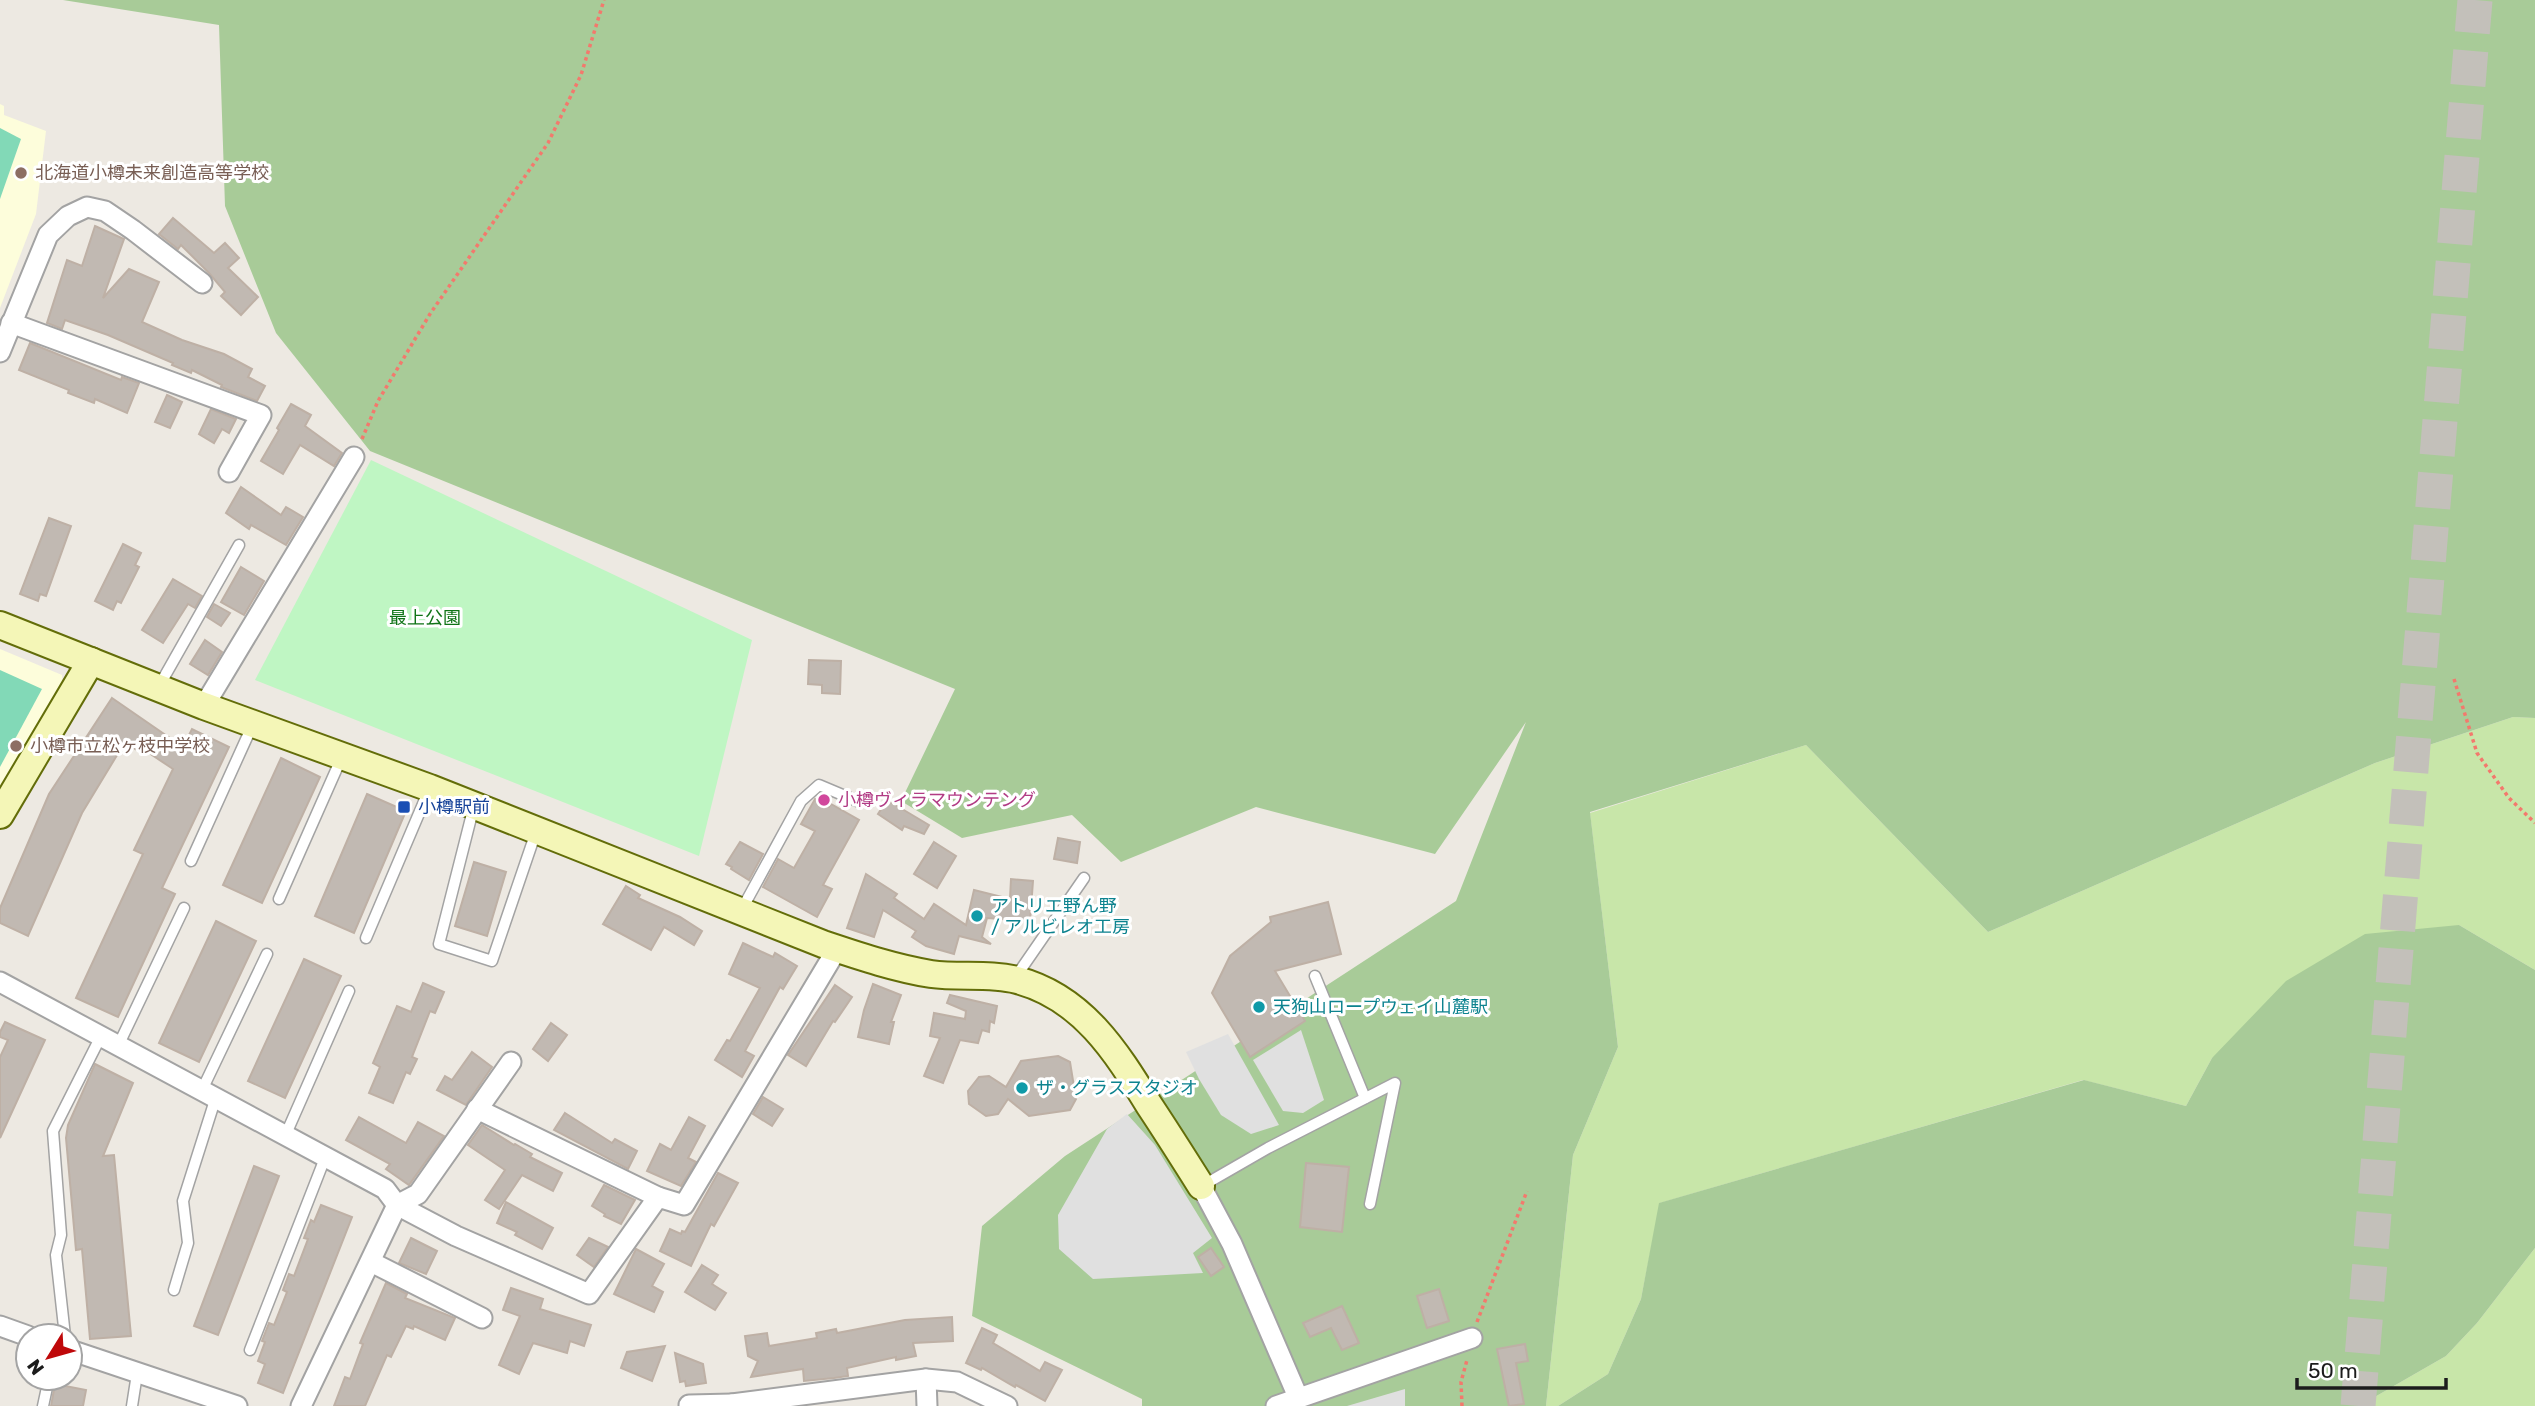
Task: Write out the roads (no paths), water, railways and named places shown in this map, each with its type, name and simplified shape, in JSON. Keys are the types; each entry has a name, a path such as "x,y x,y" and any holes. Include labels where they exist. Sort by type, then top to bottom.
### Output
{"street":[{"path":"0,352 48,235 68,216 87,207 105,211 133,229 202,283"},
{"path":"11,323 261,415 229,472"},
{"path":"204,706 354,457"},
{"path":"0,625 204,706 430,788 837,949 885,965 933,974 1014,979 1041,988 1066,1001 1093,1024 1117,1054 1201,1186 1232,1244 1298,1397"},
{"path":"0,815 91,661"},
{"path":"477,1109 658,1196 684,1205 837,949"},
{"path":"0,982 385,1189 397,1205 456,1236 589,1294 658,1196"},
{"path":"304,1405 397,1205 418,1194 511,1062"},
{"path":"371,1262 482,1318"},
{"path":"1276,1406 1472,1338"},
{"path":"84,1355 237,1406"},
{"path":"926,1379 927,1406"},
{"path":"689,1405 732,1405 926,1379 957,1382 1007,1406"}],"lane":[{"path":"158,688 239,545"},
{"path":"191,861 253,724"},
{"path":"279,900 342,756"},
{"path":"741,911 801,801 819,785 857,801"},
{"path":"366,938 430,788"},
{"path":"475,806 439,944 492,961 536,830"},
{"path":"1014,979 1084,878"},
{"path":"118,1046 184,908"},
{"path":"174,1290 188,1243 183,1201 209,1094 267,954"},
{"path":"1315,976 1365,1098"},
{"path":"286,1134 349,991"},
{"path":"63,1322 56,1255 61,1235 53,1131 101,1036"},
{"path":"1201,1186 1268,1148 1395,1083 1370,1204"},
{"path":"250,1350 325,1157"},
{"path":"132,1406 137,1374"}],"tunnel":[{"path":"2358,1406 2475,0"}],"place":[{"name":"北海道小樽未来創造高等学校","path":"21,173"},
{"name":"小樽市立松ヶ枝中学校","path":"16,746"},
{"name":"小樽ヴィラマウンテング","path":"824,800"},
{"name":"小樽駅前","path":"404,807"},
{"name":"アトリエ野ん野 / アルビレオ工房","path":"977,916"},
{"name":"天狗山ロープウェイ山麓駅","path":"1259,1007"},
{"name":"ザ・グラススタジオ","path":"1022,1088"}],"park label":[{"name":"最上公園","path":"425,618"}]}
